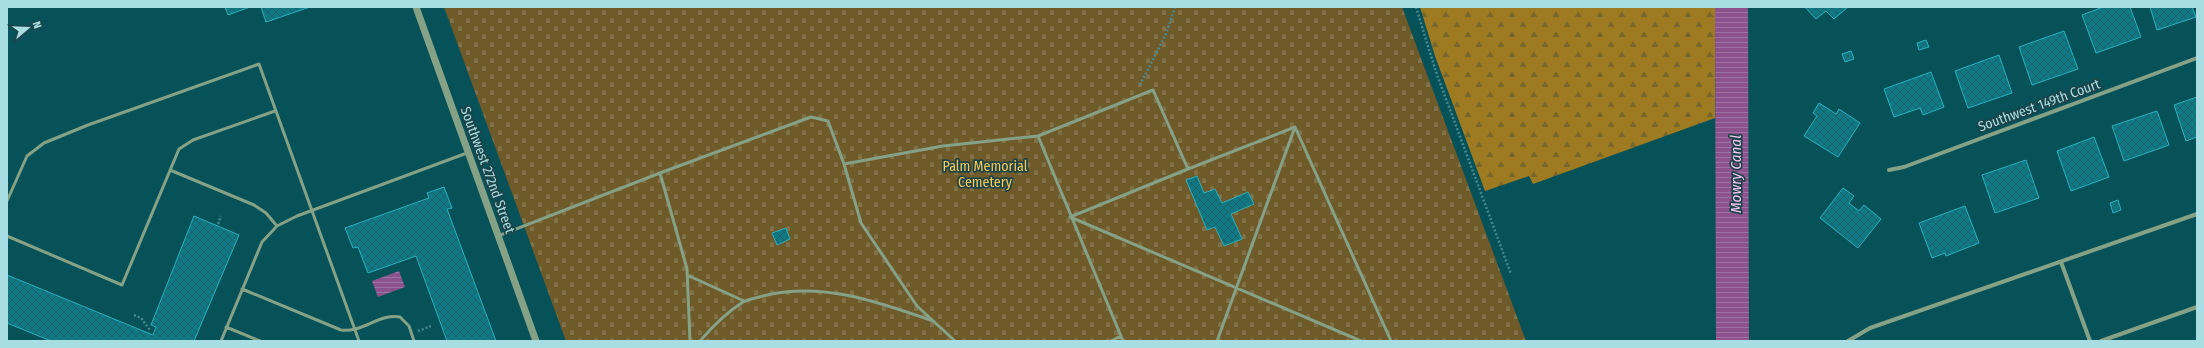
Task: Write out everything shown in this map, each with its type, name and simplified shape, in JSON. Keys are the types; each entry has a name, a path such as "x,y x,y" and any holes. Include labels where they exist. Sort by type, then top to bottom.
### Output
{"street":[{"name":"Southwest 272nd Street","path":"416,7 536,341"},
{"name":"Southwest 149th Court","path":"1889,170 1904,167 2197,58"},
{"path":"1848,341 1870,328 2197,214"},
{"path":"2061,262 2090,341"},
{"path":"2101,341 2197,307"}],"lane":[{"path":"7,201 27,156 44,143 88,125 258,64 359,341"},
{"path":"844,164 943,146 1038,136 1152,90 1188,169"},
{"path":"7,236 122,285 179,149 187,142 275,111"},
{"path":"498,236 660,173 811,117 828,121 844,164 861,223 917,306 956,341"},
{"path":"1070,217 1295,127"},
{"path":"1217,341 1238,288 1295,127"},
{"path":"1295,127 1391,341"},
{"path":"1038,136 1070,217 1123,341"},
{"path":"220,341 260,247 277,226 311,211 468,153"},
{"path":"170,170 254,205 266,213 277,226"},
{"path":"660,173 687,275 690,341"},
{"path":"1070,217 1361,341"},
{"path":"687,275 744,301"},
{"path":"242,289 341,330 355,330 394,316 406,321 414,341"},
{"path":"700,341 711,328 744,301 782,291 836,292 887,305 933,321"},
{"path":"226,327 260,341"},
{"path":"1111,341 1121,336"}],"path":[{"path":"1134,98 1166,34 1175,7"},
{"path":"1416,7 1436,72 1511,274"},
{"path":"218,224 221,216"},
{"path":"134,315 141,318 150,330"},
{"path":"420,330 431,326"}],"green space":[{"name":"Palm Memorial Cemetery","path":"444,7 1402,7 1526,341 566,341"},
{"path":"1420,7 1715,7 1715,118 1533,184 1529,176 1485,191 1435,56"}],"water":[{"name":"Mowry Canal","path":"1715,7 1748,7 1749,341 1716,341"},
{"path":"399,271 405,287 378,297 372,281"}],"building":[{"path":"225,7 250,7 228,15"},
{"path":"261,7 310,7 266,22"},
{"path":"1805,7 1848,7 1834,19 1826,11 1816,19"},
{"path":"2103,7 2130,7 2141,37 2096,53 2082,15"},
{"path":"2150,7 2192,7 2196,17 2157,30"},
{"path":"2064,31 2078,69 2032,85 2019,47"},
{"path":"1926,40 1929,47 1919,50 1917,43"},
{"path":"1851,51 1854,59 1845,62 1842,54"},
{"path":"1999,55 2012,93 1968,108 1955,71"},
{"path":"1931,72 1944,107 1923,115 1920,108 1894,117 1884,89"},
{"path":"2197,97 2197,137 2186,141 2174,105"},
{"path":"1819,103 1836,114 1839,109 1860,123 1838,157 1804,136 1817,116 1813,113"},
{"path":"2157,111 2169,145 2124,161 2112,126"},
{"path":"2094,137 2109,177 2071,191 2057,151"},
{"path":"2026,160 2039,198 1995,213 1982,175"},
{"path":"1197,176 1204,193 1215,189 1222,203 1248,192 1254,204 1231,214 1242,239 1224,246 1215,227 1207,230 1186,180"},
{"path":"444,187 452,208 447,209 496,341 447,341 416,256 368,273 358,247 353,248 345,228 429,198 427,193"},
{"path":"1843,188 1854,196 1849,203 1859,211 1864,205 1881,219 1858,248 1820,218"},
{"path":"2118,200 2121,210 2113,213 2110,203"},
{"path":"1965,206 1979,243 1946,256 1945,253 1932,258 1919,223"},
{"path":"194,216 239,235 194,341 51,341 7,323 7,275 153,335 156,327 151,325"},
{"path":"786,228 790,239 777,245 772,233"}]}
